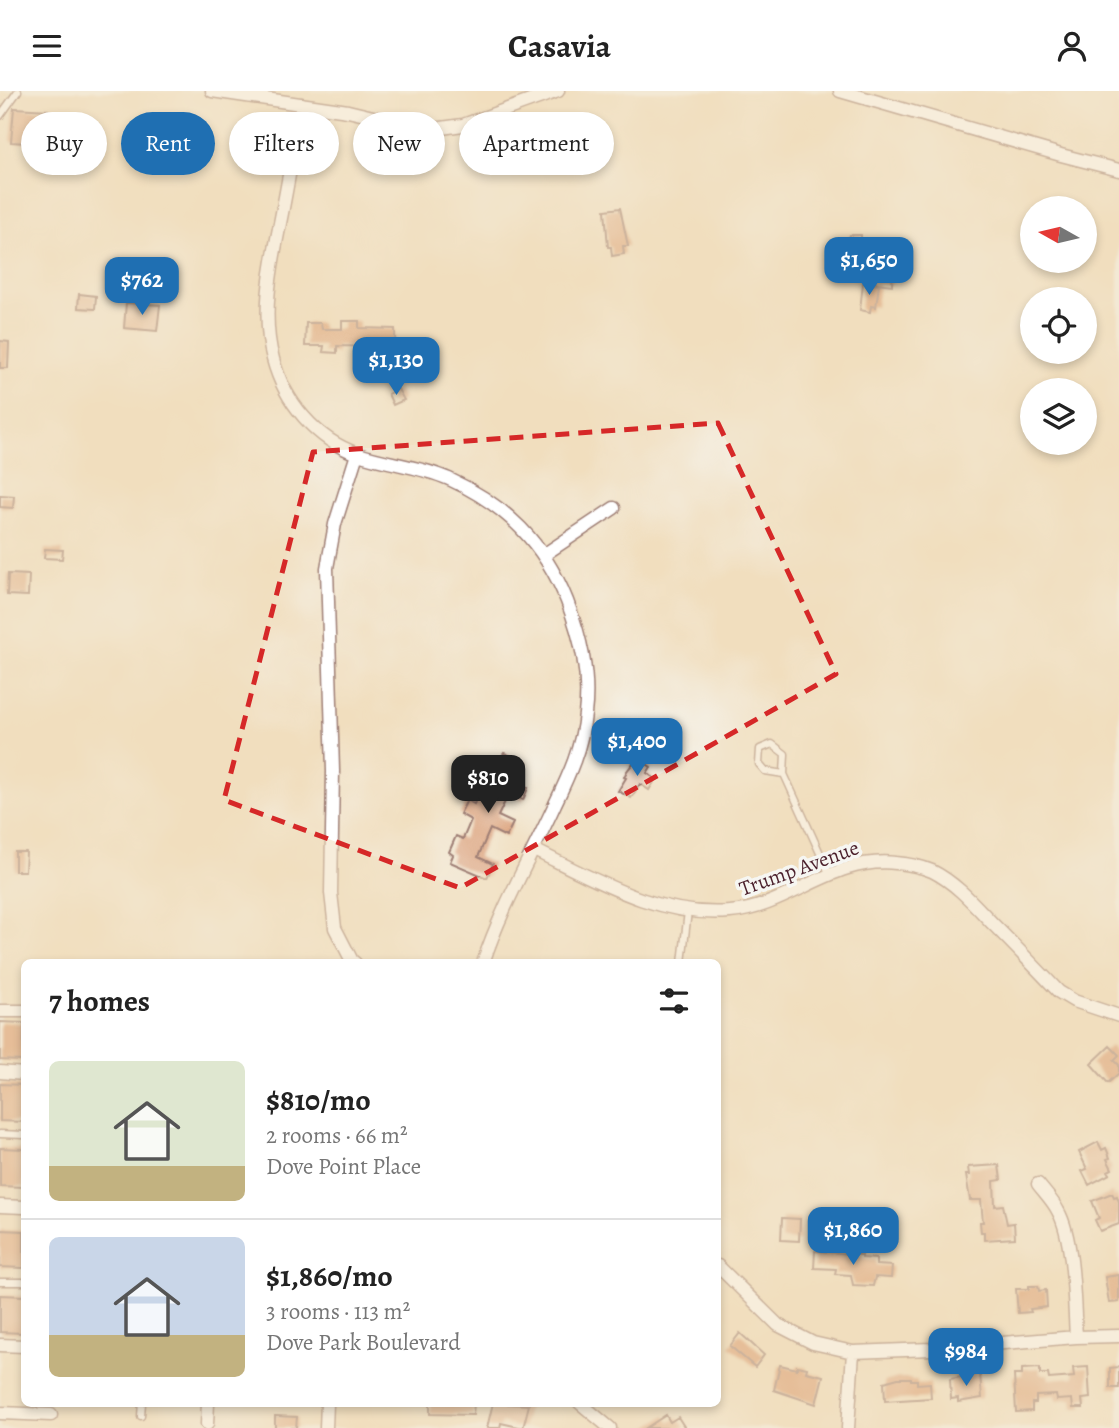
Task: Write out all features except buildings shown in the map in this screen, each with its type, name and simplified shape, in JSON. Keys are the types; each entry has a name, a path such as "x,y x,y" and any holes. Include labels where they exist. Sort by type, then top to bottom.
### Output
{"street":[{"path":"212,91 348,111 434,129 463,125 558,91"},
{"path":"840,91 1119,170"},
{"path":"302,104 270,281 268,306 269,344 282,384 305,419 337,445 357,454 428,471 449,479 477,493 515,521 545,554 565,596 582,645 587,693 578,752 483,959"},
{"path":"351,959 335,927 331,893 333,771 327,568 335,524 357,454"},
{"path":"545,554 614,508"},
{"name":"Trump Avenue","path":"534,851 628,895 688,911 727,912 756,907 829,873 857,864 874,862 916,866 932,871 961,892 1059,992 1074,1001 1119,1016"},
{"path":"0,1011 21,1011"},
{"path":"0,1072 21,1074"},
{"path":"1038,1184 1058,1210 1065,1228 1073,1281 1076,1337"},
{"path":"0,1206 21,1207"},
{"path":"721,1269 778,1325 813,1343 853,1352 1119,1336"},
{"path":"0,1346 21,1346"},
{"path":"848,1428 853,1352"},
{"path":"207,1424 208,1407"},
{"path":"326,1428 327,1407"},
{"path":"585,1407 610,1428"},
{"path":"0,1413 51,1415"}],"lane":[{"path":"0,116 18,91"},
{"path":"784,774 765,771 759,764 760,749 772,744 785,754 784,774 829,873"},
{"path":"682,959 688,911"},
{"path":"0,1134 21,1135"},
{"path":"0,1282 21,1282"},
{"path":"141,1416 142,1407"}],"highlighted area":[{"path":"718,423 836,674 460,888 224,800 313,452"}]}
